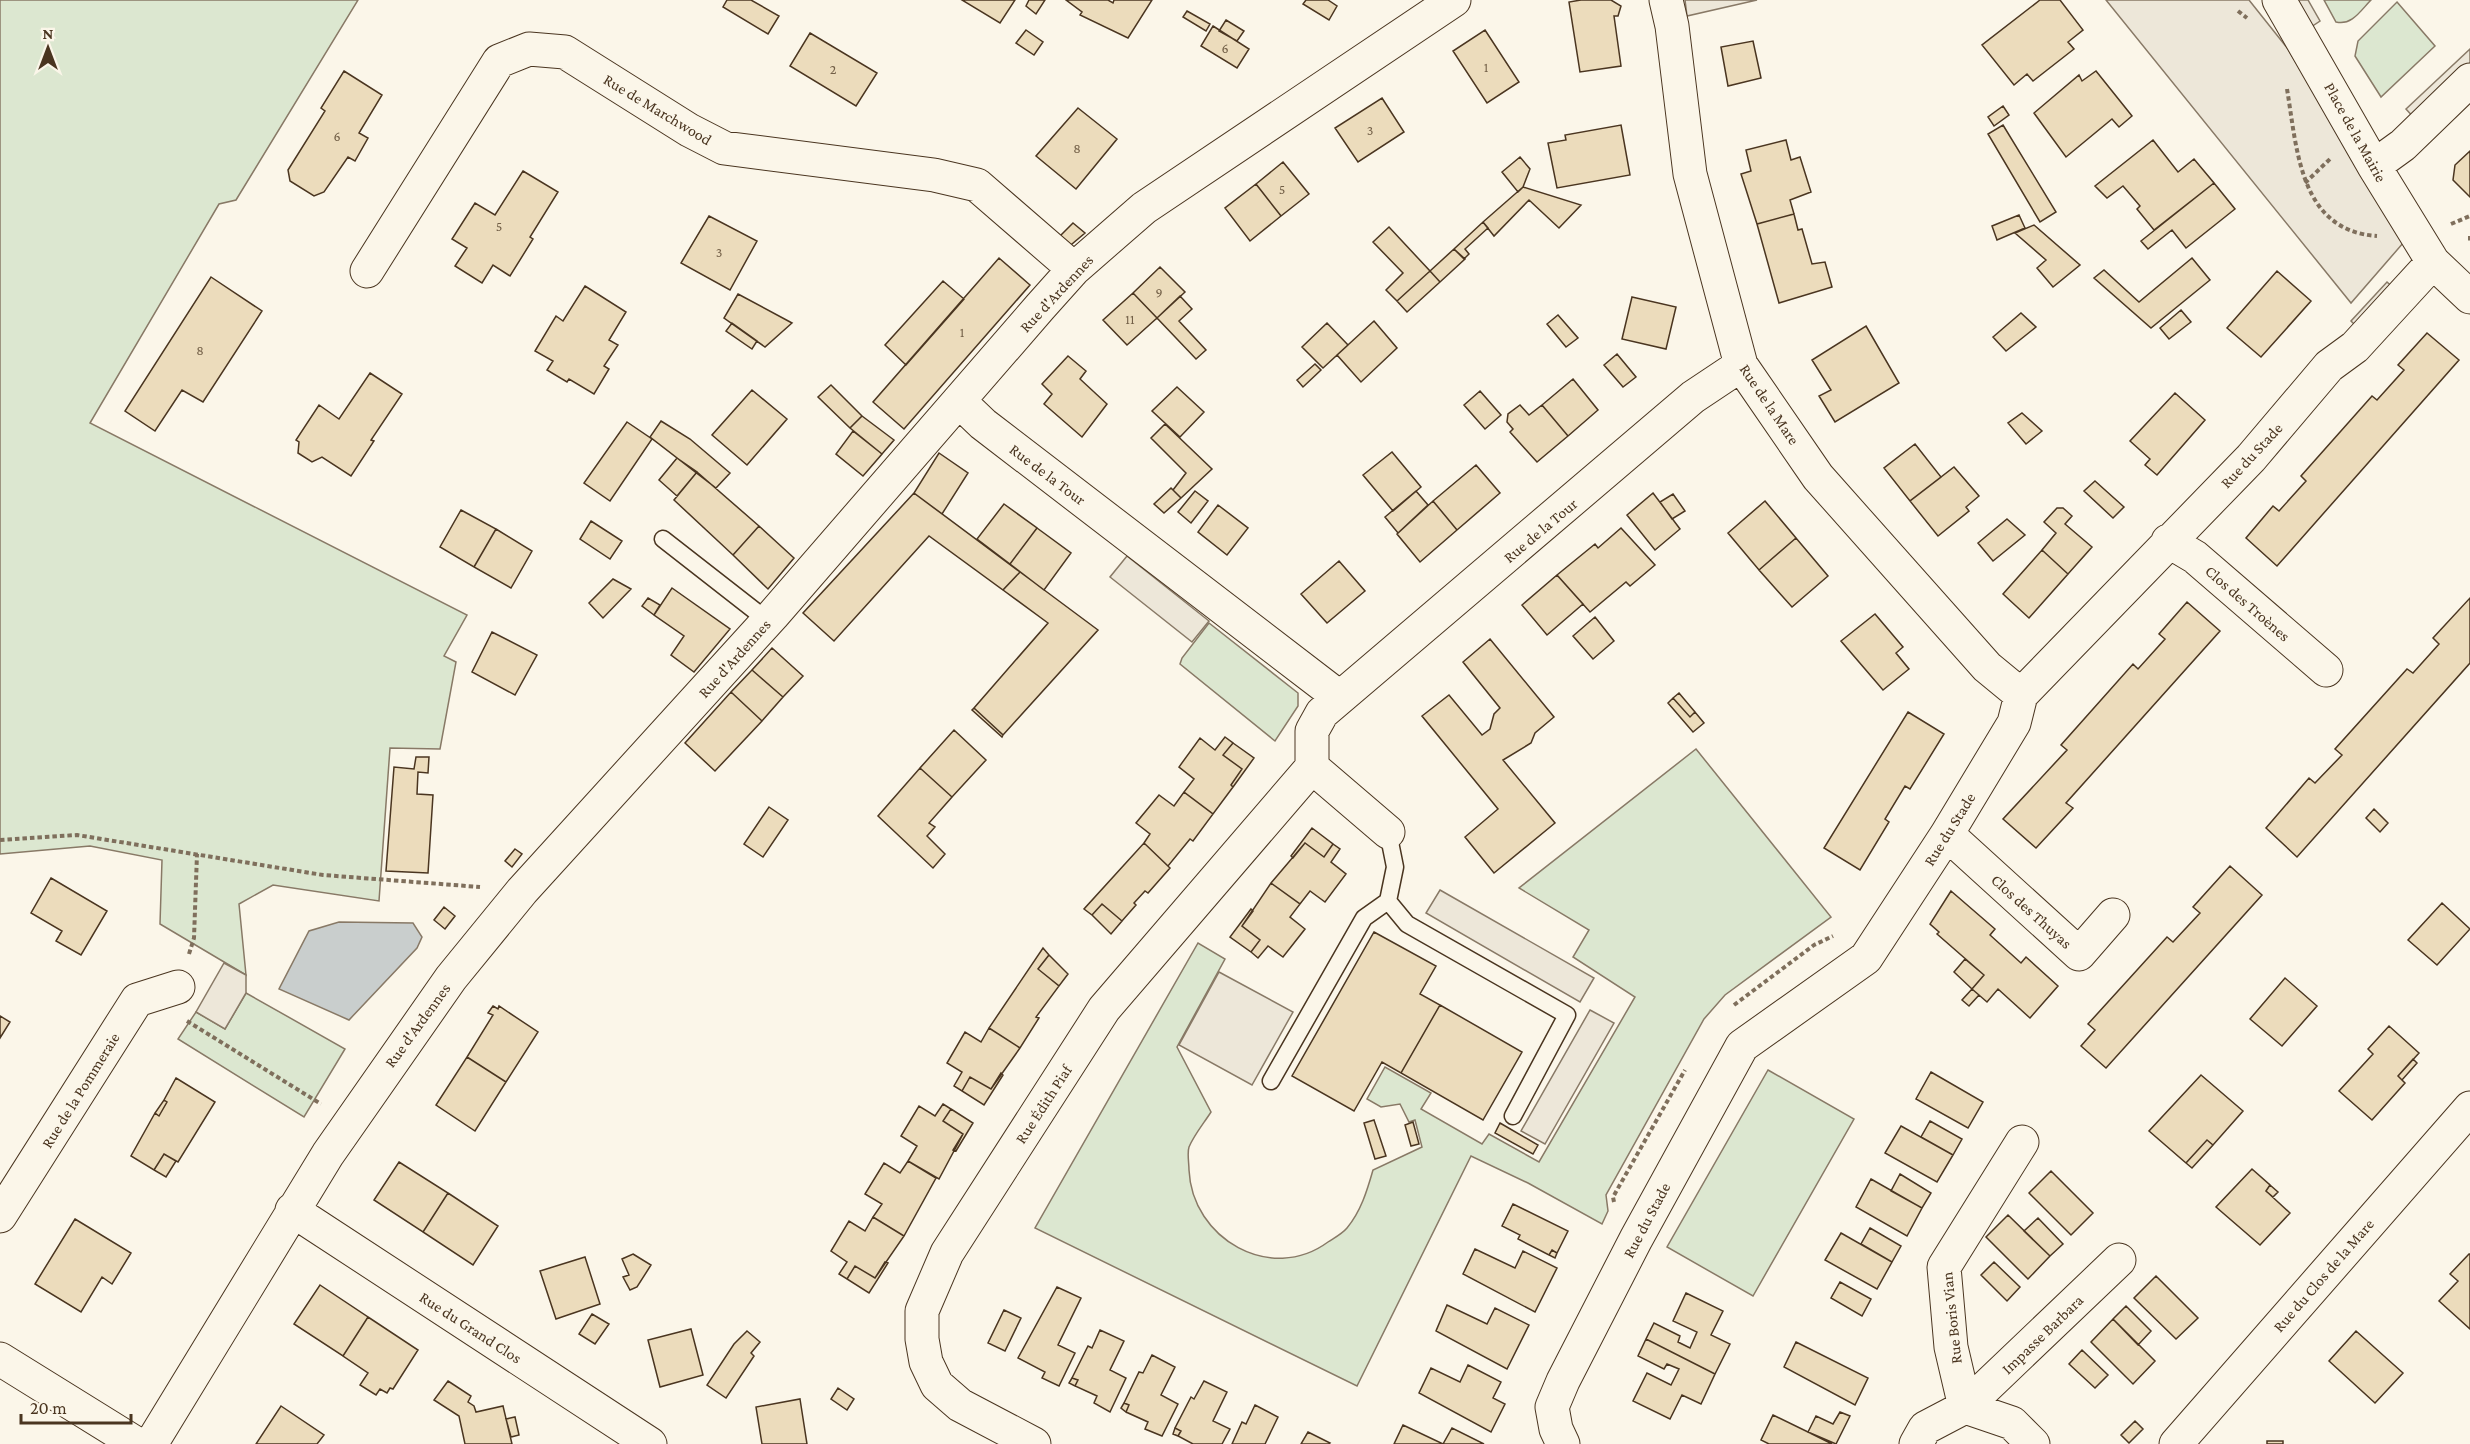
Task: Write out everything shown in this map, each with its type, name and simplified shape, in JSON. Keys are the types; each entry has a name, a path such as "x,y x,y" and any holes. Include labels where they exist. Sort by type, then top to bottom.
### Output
{"street":[{"name":"Rue d'Ardennes","path":"151,1444 292,1210 416,1026 522,891 768,621 1074,270 1144,208 1454,0"},
{"name":"Rue de la Mare","path":"1666,0 1679,81 1689,174 1741,365 1818,477 1987,667 2020,695"},
{"name":"Place de la Mairie","path":"2279,0 2374,166 2433,262"},
{"name":"Rue de Marchwood","path":"367,271 499,62 529,49 565,52 689,130 724,148 934,176 977,185 1074,270"},
{"path":"2374,166 2403,145 2470,80"},
{"path":"2433,262 2470,297"},
{"name":"Rue du Stade","path":"1563,1444 1556,1428 1552,1407 1563,1381 1636,1239 1742,1046 1866,958 1947,834 2014,723 2020,695 2251,458 2329,366 2355,347 2433,262"},
{"name":"Rue de la Tour","path":"1312,767 1312,731 1322,713 1694,398 1741,365"},
{"name":"Rue de la Tour","path":"960,402 983,424 1340,697"},
{"name":"Clos des Troènes","path":"2168,541 2194,557 2326,670"},
{"path":"1312,767 1388,832"},
{"name":"Rue Édith Piaf","path":"1034,1444 960,1406 937,1385 926,1362 922,1339 922,1311 947,1253 1104,1009 1312,767"},
{"name":"Clos des Thuyas","path":"1947,834 2079,954 2113,915"},
{"name":"Rue de la Pommeraie","path":"0,1216 137,1000 178,987"},
{"name":"Rue du Clos de la Mare","path":"2176,1444 2470,1108"},
{"name":"Rue Boris Vian","path":"1965,1407 1951,1347 1944,1267 2022,1142"},
{"name":"Rue du Grand Clos","path":"292,1210 650,1444"},
{"name":"Impasse Barbara","path":"1916,1444 1925,1428 1965,1407 2120,1260"},
{"path":"0,1359 137,1444"},
{"path":"1965,1407 2012,1423 2033,1444"}],"lane":[{"path":"663,539 768,621"},
{"path":"1271,1081 1364,918 1388,902 1395,867 1388,832"},
{"path":"1388,902 1407,924 1567,1016 1513,1116"}],"path":[{"path":"2286,86 2298,160 2312,199 2347,230 2363,236 2382,237"},
{"path":"2305,183 2335,155"},
{"path":"2447,225 2470,216"},
{"path":"2470,236 2470,241"},
{"path":"0,840 77,835 323,875 522,891"},
{"path":"194,938 197,854"},
{"path":"188,1023 327,1108"}],"green space":[{"path":"0,0 358,0 236,200 219,204 90,423 467,615 444,656 456,662 440,749 390,748 379,901 273,885 239,904 246,975 160,924 162,860 90,846 0,854"},
{"path":"2324,0 2371,0 2356,16 2342,23 2336,22"},
{"path":"2397,2 2435,46 2381,97 2355,56 2358,41"},
{"path":"1209,623 1298,693 1298,706 1275,741 1180,664 1182,658"},
{"path":"1696,749 1831,917 1725,995 1704,1019 1606,1195 1608,1211 1602,1224 1528,1183 1471,1156 1357,1386 1035,1228 1198,943 1225,959 1177,1047 1211,1112 1189,1147 1189,1170 1193,1195 1204,1216 1219,1234 1238,1248 1260,1256 1283,1258 1306,1254 1328,1242 1345,1230 1356,1215 1373,1170 1422,1147 1415,1120 1409,1122 1400,1104 1381,1107 1367,1099 1385,1067 1431,1093 1421,1109 1482,1144 1489,1134 1539,1162 1635,997 1573,957 1589,930 1519,888"},
{"path":"246,993 345,1049 304,1117 178,1039 196,1012 225,1029"},
{"path":"1768,1070 1854,1119 1753,1296 1667,1247"}],"shaded area":[{"path":"1685,0 1757,0 1687,16"},
{"path":"2106,0 2249,0 2288,49 2404,242 2351,303"},
{"path":"2295,0 2308,0 2320,21 2311,27"},
{"path":"2470,49 2470,68 2416,120 2406,109"},
{"path":"2387,282 2398,292 2361,331 2351,321"},
{"path":"1127,556 1209,621 1192,642 1110,577"},
{"path":"1440,890 1594,978 1580,1002 1426,913"},
{"path":"339,922 413,923 422,937 417,948 349,1020 279,989 309,931"},
{"path":"224,963 246,975 246,993 225,1029 196,1012"},
{"path":"1219,972 1293,1012 1252,1085 1179,1045"},
{"path":"1590,1010 1614,1023 1545,1144 1521,1131"}],"building":[{"path":"727,0 751,0 779,16 768,34 723,7"},
{"path":"962,0 1015,0 1000,23"},
{"path":"1029,0 1045,0 1036,14 1026,6"},
{"path":"1066,0 1108,0 1113,3 1114,0 1152,0 1128,38 1080,15 1082,12"},
{"path":"1306,0 1328,0 1337,6 1329,20 1303,4"},
{"path":"1611,0 1621,6 1618,16 1614,16 1621,66 1580,72 1569,2"},
{"path":"2040,0 2060,0 2083,30 2068,42 2074,49 2033,81 2027,74 2014,85 1982,45"},
{"path":"1187,11 1210,24 1206,31 1183,17"},
{"path":"1226,20 1244,31 1237,41 1219,31"},
{"path":"1213,26 1249,49 1237,68 1201,46"},
{"path":"1026,30 1043,42 1034,55 1016,43"},
{"path":"1485,30 1519,82 1487,103 1453,51"},
{"path":"810,33 877,73 856,106 790,66"},
{"path":"1753,41 1761,78 1728,86 1721,47"},
{"path":"344,71 382,95 359,133 368,138 355,161 348,157 324,192 314,196 290,181 288,170 325,111 321,108"},
{"path":"2096,71 2132,116 2119,127 2112,119 2066,157 2034,113 2079,75 2082,81"},
{"path":"1382,98 1404,132 1358,162 1335,128"},
{"path":"2003,106 2009,115 1994,126 1988,117"},
{"path":"1078,108 1117,139 1076,189 1036,156"},
{"path":"1621,125 1630,175 1557,188 1548,143 1566,140 1565,135"},
{"path":"2003,125 2056,212 2040,222 1988,134"},
{"path":"1786,140 1791,160 1800,157 1811,192 1790,200 1794,214 1757,224 1741,174 1751,171 1746,150"},
{"path":"2153,140 2178,172 2194,159 2214,183 2154,230 2137,209 2140,206 2123,186 2107,198 2095,186"},
{"path":"2470,151 2470,197 2453,180 2455,165"},
{"path":"1520,157 1530,169 1523,187 1518,192 1502,172"},
{"path":"1283,162 1309,194 1281,216 1256,184"},
{"path":"523,171 558,192 530,237 533,239 510,276 493,265 482,283 455,266 467,248 452,239 475,203 495,215"},
{"path":"2214,183 2235,209 2186,248 2172,230 2148,249 2141,241"},
{"path":"1256,184 1281,216 1250,241 1225,208"},
{"path":"1523,187 1581,205 1559,228 1529,200 1494,236 1483,222"},
{"path":"1794,214 1798,230 1802,229 1812,264 1825,262 1832,287 1779,303 1757,224"},
{"path":"2019,215 2025,228 1997,240 1992,226"},
{"path":"709,216 757,241 730,290 681,263"},
{"path":"1483,222 1488,228 1465,249 1469,254 1464,259 1454,249"},
{"path":"1073,223 1085,233 1066,249 1057,239"},
{"path":"2034,225 2080,265 2053,287 2037,268 2046,260 2015,233"},
{"path":"1389,227 1430,271 1397,301 1386,290 1403,273 1373,242"},
{"path":"1454,249 1465,259 1440,282 1430,271"},
{"path":"999,258 1030,285 904,429 873,402"},
{"path":"2192,258 2210,280 2151,328 2094,278 2104,270 2139,302"},
{"path":"1160,267 1185,292 1157,318 1133,293"},
{"path":"1430,271 1440,282 1407,312 1397,301"},
{"path":"2277,271 2311,301 2261,357 2227,328"},
{"path":"211,277 262,311 203,402 182,390 155,431 125,411"},
{"path":"943,281 964,299 906,365 885,345"},
{"path":"585,286 626,312 609,340 618,345 604,366 609,369 594,394 569,379 567,382 547,370 553,361 535,351 556,316 563,321"},
{"path":"1133,293 1157,318 1127,345 1103,320"},
{"path":"738,294 792,323 765,347 724,318"},
{"path":"1180,296 1192,309 1179,321 1206,350 1196,359 1157,318"},
{"path":"1632,297 1676,307 1666,349 1622,339"},
{"path":"2181,310 2191,322 2169,339 2160,328"},
{"path":"2021,313 2036,327 2006,351 1993,337"},
{"path":"1558,315 1578,338 1566,347 1547,324"},
{"path":"1374,321 1397,348 1361,382 1337,355"},
{"path":"732,323 757,341 752,349 726,331"},
{"path":"1327,323 1348,345 1323,368 1302,347"},
{"path":"1866,326 1899,383 1835,422 1819,396 1831,390 1812,360"},
{"path":"2427,333 2459,360 2277,566 2246,538 2273,506 2279,511 2306,481 2301,476 2372,396 2377,400 2404,370 2398,365"},
{"path":"1617,354 1636,377 1623,387 1604,365"},
{"path":"1068,356 1086,371 1080,379 1107,404 1082,437 1044,404 1052,394 1042,384"},
{"path":"1315,364 1321,370 1303,387 1297,380"},
{"path":"370,373 402,394 371,440 374,441 351,476 322,457 312,462 298,453 299,442 296,440 319,405 339,419"},
{"path":"1573,379 1598,410 1568,436 1542,405"},
{"path":"831,385 862,416 850,428 818,397"},
{"path":"1177,387 1204,412 1180,437 1152,411"},
{"path":"752,390 787,419 747,465 712,435"},
{"path":"1480,391 1501,415 1485,429 1464,405"},
{"path":"2175,393 2205,420 2157,475 2145,465 2150,459 2130,441"},
{"path":"1520,405 1529,415 1542,405 1568,436 1537,462 1510,432 1513,429 1507,422 1508,414"},
{"path":"2022,413 2042,431 2026,444 2008,423"},
{"path":"862,416 894,440 882,454 850,428"},
{"path":"661,421 690,439 730,473 716,488 650,437"},
{"path":"627,422 652,439 610,501 584,483"},
{"path":"1165,424 1212,469 1181,498 1173,490 1186,473 1151,438"},
{"path":"853,431 882,454 863,476 836,454"},
{"path":"1915,444 1941,477 1910,501 1884,468"},
{"path":"1392,452 1421,487 1393,511 1363,475"},
{"path":"939,453 968,473 942,514 914,493"},
{"path":"677,458 697,472 677,496 659,480"},
{"path":"1476,465 1500,493 1457,530 1433,501"},
{"path":"1954,467 1979,496 1966,507 1969,511 1938,536 1910,501"},
{"path":"697,472 759,526 733,555 674,500"},
{"path":"2095,481 2124,507 2113,518 2084,491"},
{"path":"1171,488 1181,498 1164,513 1154,504"},
{"path":"1195,491 1208,501 1191,523 1178,512"},
{"path":"1416,491 1428,505 1398,533 1385,517"},
{"path":"914,493 1020,572 1003,590 929,536 834,641 803,613"},
{"path":"1653,493 1680,529 1655,550 1627,515"},
{"path":"1673,494 1685,511 1672,519 1660,502"},
{"path":"1433,501 1457,530 1420,562 1397,534"},
{"path":"1765,501 1796,538 1759,570 1728,533"},
{"path":"1004,504 1037,528 1010,564 977,539"},
{"path":"1218,505 1248,528 1227,555 1198,532"},
{"path":"2057,508 2063,508 2072,516 2065,524 2092,547 2068,574 2042,550 2056,533 2044,522"},
{"path":"461,510 496,529 474,567 440,547"},
{"path":"2007,519 2025,535 1993,561 1978,543"},
{"path":"591,521 622,541 610,559 580,539"},
{"path":"759,526 794,558 768,589 733,555"},
{"path":"1037,528 1071,553 1044,590 1010,564"},
{"path":"1621,528 1655,565 1630,586 1626,582 1590,612 1557,575 1595,544 1598,548"},
{"path":"496,529 532,551 511,588 474,567"},
{"path":"1796,538 1828,576 1792,607 1759,570"},
{"path":"2042,550 2068,574 2029,618 2003,594"},
{"path":"1339,561 1365,591 1327,623 1301,594"},
{"path":"1020,572 1098,630 1003,735 974,708 1048,623 1003,590"},
{"path":"1557,575 1583,604 1547,635 1522,605"},
{"path":"613,579 631,589 603,618 589,603"},
{"path":"672,588 730,629 694,672 671,655 684,636 654,615"},
{"path":"648,598 660,605 654,615 642,606"},
{"path":"2470,598 2470,663 2297,857 2266,828 2309,778 2315,783 2342,755 2335,749 2407,669 2413,673 2439,644 2433,638"},
{"path":"2187,602 2220,631 2066,803 2073,808 2036,848 2003,819 2067,750 2061,745 2133,664 2138,669 2165,639 2159,634"},
{"path":"1875,614 1903,647 1896,653 1909,669 1883,690 1841,641"},
{"path":"1595,617 1614,641 1593,659 1573,636"},
{"path":"492,632 537,655 515,695 472,672"},
{"path":"1490,639 1554,717 1535,733 1531,743 1503,760 1555,823 1494,873 1465,837 1498,809 1422,716 1449,695 1482,735 1490,729 1494,714 1500,708 1463,662"},
{"path":"772,648 803,676 783,697 752,670"},
{"path":"752,670 783,697 762,721 731,692"},
{"path":"731,692 762,721 715,771 685,743"},
{"path":"1679,693 1695,712 1690,717 1673,698"},
{"path":"1673,698 1690,717 1695,712 1704,723 1693,732 1668,703"},
{"path":"974,708 1003,735 1002,737 972,710"},
{"path":"1908,712 1944,734 1910,789 1905,786 1885,819 1889,822 1860,870 1824,848"},
{"path":"954,730 986,760 952,797 920,768"},
{"path":"1225,737 1233,743 1223,755 1242,769 1231,785 1233,787 1213,814 1184,792 1194,779 1179,767 1200,738 1215,750"},
{"path":"1233,743 1254,758 1233,787 1231,785 1242,769 1223,755"},
{"path":"416,757 429,757 428,773 418,772 417,794 433,795 428,873 386,871 394,767 414,769"},
{"path":"920,768 952,797 929,823 935,827 927,836 945,854 933,868 878,816"},
{"path":"1184,792 1213,814 1193,841 1190,839 1168,866 1144,843 1150,834 1136,823 1159,795 1174,806"},
{"path":"769,807 788,820 763,857 744,844"},
{"path":"2374,809 2388,823 2380,832 2366,818"},
{"path":"1312,828 1333,844 1324,857 1305,843 1293,858 1291,856"},
{"path":"1144,843 1170,868 1148,893 1145,891 1122,921 1102,904 1092,915 1084,909"},
{"path":"1305,843 1324,857 1333,844 1340,849 1331,862 1346,874 1325,902 1310,891 1300,904 1271,883"},
{"path":"515,849 522,854 512,867 505,861"},
{"path":"2230,866 2262,895 2106,1068 2081,1046 2095,1030 2088,1024 2167,937 2173,942 2200,913 2193,907"},
{"path":"51,878 107,911 81,955 56,941 62,931 31,913"},
{"path":"1271,883 1300,904 1290,917 1305,929 1283,957 1268,946 1258,958 1251,952 1260,940 1242,926"},
{"path":"1951,891 1995,929 1990,935 2021,963 2026,957 2058,986 2030,1018 1998,989 1987,1002 1972,989 1984,975 1937,934 1939,932 1930,924"},
{"path":"2442,903 2470,929 2437,965 2408,940"},
{"path":"1102,904 1122,921 1111,934 1092,915"},
{"path":"444,907 455,916 445,929 434,920"},
{"path":"1251,909 1253,911 1242,926 1260,940 1251,952 1230,937"},
{"path":"1374,932 1436,966 1420,994 1440,1005 1401,1073 1382,1062 1354,1111 1292,1076"},
{"path":"1043,948 1049,955 1038,969 1059,986 1036,1017 1039,1018 1020,1048 989,1028"},
{"path":"1049,955 1068,974 1059,986 1038,969"},
{"path":"1965,959 1984,975 1972,989 1954,972"},
{"path":"2285,978 2317,1006 2282,1046 2250,1019"},
{"path":"1972,989 1979,995 1969,1006 1962,1000"},
{"path":"1440,1005 1522,1052 1483,1120 1401,1073"},
{"path":"493,1006 498,1009 499,1006 538,1032 506,1082 467,1057 493,1015 488,1013"},
{"path":"0,1016 10,1022 0,1038"},
{"path":"2389,1026 2419,1053 2398,1076 2405,1083 2372,1120 2339,1091 2373,1054 2368,1049"},
{"path":"989,1028 1020,1048 991,1089 970,1077 962,1091 954,1086 962,1072 947,1063 965,1032 981,1042"},
{"path":"467,1057 506,1082 475,1131 436,1105"},
{"path":"2413,1059 2417,1063 2402,1080 2398,1076"},
{"path":"1931,1072 1983,1102 1968,1128 1916,1099"},
{"path":"1001,1073 1003,1075 984,1105 962,1091 970,1077 991,1089"},
{"path":"2201,1075 2243,1111 2213,1145 2207,1140 2186,1163 2149,1131"},
{"path":"176,1078 215,1102 178,1162 164,1154 154,1170 131,1156 155,1113 159,1116 167,1102 164,1100"},
{"path":"164,1100 167,1102 159,1116 155,1113"},
{"path":"943,1104 951,1109 943,1121 963,1134 939,1179 908,1161 917,1146 901,1136 919,1106 935,1116"},
{"path":"951,1109 973,1123 956,1151 953,1150 963,1134 943,1121"},
{"path":"1374,1120 1386,1156 1375,1159 1364,1123"},
{"path":"1930,1121 1962,1139 1953,1155 1921,1137"},
{"path":"1413,1122 1419,1144 1411,1146 1405,1125"},
{"path":"1500,1123 1538,1145 1533,1154 1495,1133"},
{"path":"1901,1126 1953,1155 1937,1182 1885,1153"},
{"path":"2207,1140 2213,1145 2192,1168 2186,1163"},
{"path":"164,1154 176,1161 166,1177 154,1170"},
{"path":"908,1161 936,1178 904,1236 873,1217 882,1204 865,1194 884,1163 900,1173"},
{"path":"399,1162 448,1193 423,1232 374,1200"},
{"path":"2252,1169 2270,1185 2266,1191 2290,1213 2260,1245 2216,1207"},
{"path":"2051,1171 2093,1213 2071,1235 2029,1193"},
{"path":"1900,1174 1931,1193 1922,1208 1891,1191"},
{"path":"1871,1179 1922,1208 1907,1236 1856,1207"},
{"path":"2270,1185 2278,1192 2273,1197 2266,1191"},
{"path":"448,1193 498,1226 473,1265 423,1232"},
{"path":"1513,1204 1568,1231 1557,1253 1552,1250 1549,1255 1518,1239 1520,1235 1502,1226"},
{"path":"2008,1215 2050,1256 2028,1279 1986,1237"},
{"path":"873,1217 904,1236 875,1278 855,1266 847,1279 839,1274 847,1262 831,1251 849,1221 865,1231"},
{"path":"2038,1218 2063,1244 2050,1256 2024,1231"},
{"path":"75,1219 131,1253 112,1284 102,1277 81,1312 35,1284"},
{"path":"1870,1228 1901,1246 1892,1262 1861,1244"},
{"path":"1841,1233 1892,1262 1877,1289 1825,1260"},
{"path":"1475,1249 1515,1268 1523,1251 1557,1268 1535,1312 1463,1274"},
{"path":"1552,1250 1557,1253 1555,1258 1549,1255"},
{"path":"633,1254 651,1265 637,1287 630,1290 623,1277 629,1275 622,1259"},
{"path":"2469,1254 2470,1329 2439,1301 2458,1281 2450,1274"},
{"path":"585,1257 600,1304 556,1319 540,1271"},
{"path":"885,1262 888,1263 869,1293 847,1279 855,1266 875,1278"},
{"path":"1994,1262 2020,1287 2007,1301 1981,1275"},
{"path":"2156,1276 2198,1318 2176,1339 2134,1298"},
{"path":"1840,1282 1871,1299 1862,1316 1831,1298"},
{"path":"320,1285 368,1317 343,1356 294,1324"},
{"path":"1057,1287 1081,1298 1058,1345 1075,1353 1059,1386 1042,1378 1045,1372 1018,1358"},
{"path":"1686,1293 1723,1311 1711,1335 1730,1344 1715,1374 1646,1339 1654,1323 1680,1336 1678,1342 1690,1348 1697,1332 1673,1321"},
{"path":"1447,1305 1487,1324 1495,1308 1529,1325 1507,1369 1436,1331"},
{"path":"2126,1306 2151,1331 2138,1345 2113,1319"},
{"path":"1004,1310 1021,1318 1005,1351 988,1343"},
{"path":"592,1314 609,1324 595,1344 579,1334"},
{"path":"368,1317 418,1350 393,1389 390,1388 387,1393 380,1389 376,1395 360,1385 368,1373 343,1356"},
{"path":"2113,1319 2155,1361 2133,1384 2091,1342"},
{"path":"691,1329 703,1375 660,1387 648,1340"},
{"path":"1100,1330 1124,1341 1110,1370 1126,1378 1110,1412 1094,1403 1097,1396 1075,1386 1078,1380 1072,1378 1088,1346 1092,1348"},
{"path":"747,1331 760,1342 751,1353 754,1356 726,1398 707,1385 734,1344"},
{"path":"2356,1331 2403,1373 2375,1403 2329,1361"},
{"path":"1646,1339 1715,1374 1701,1404 1682,1395 1670,1419 1633,1401 1647,1373 1671,1385 1679,1369 1667,1364 1664,1369 1638,1356"},
{"path":"1796,1342 1868,1378 1855,1405 1784,1367"},
{"path":"2082,1350 2108,1375 2095,1388 2069,1364"},
{"path":"1152,1355 1175,1367 1161,1395 1178,1404 1162,1436 1145,1429 1148,1422 1126,1412 1129,1405 1124,1403 1139,1372 1143,1373"},
{"path":"1468,1365 1501,1382 1493,1398 1505,1404 1491,1432 1419,1393 1431,1368 1460,1382"},
{"path":"1072,1378 1078,1380 1075,1386 1069,1383"},
{"path":"448,1381 471,1396 468,1402 474,1406 476,1412 503,1406 512,1444 465,1444 459,1416 434,1400"},
{"path":"1204,1381 1227,1392 1213,1421 1230,1429 1222,1444 1193,1444 1178,1436 1181,1431 1175,1428 1191,1397 1194,1399"},
{"path":"838,1388 854,1399 847,1410 831,1399"},
{"path":"800,1399 807,1444 762,1444 756,1407"},
{"path":"1124,1403 1129,1405 1126,1412 1121,1408"},
{"path":"1255,1405 1278,1417 1265,1444 1232,1444 1242,1422 1246,1424"},
{"path":"281,1406 324,1435 317,1444 256,1444"},
{"path":"1840,1412 1850,1416 1836,1444 1808,1432 1816,1416 1833,1424"},
{"path":"1773,1415 1832,1444 1769,1444 1761,1440"},
{"path":"515,1417 519,1435 511,1437 506,1419"},
{"path":"2135,1421 2143,1429 2129,1443 2121,1435"},
{"path":"1403,1425 1443,1444 1394,1444"},
{"path":"1175,1428 1181,1431 1178,1436 1173,1434"},
{"path":"1452,1428 1484,1444 1443,1444"},
{"path":"1308,1432 1330,1443 1301,1444"},
{"path":"2267,1441 2283,1441 2283,1444 2267,1444"}]}
